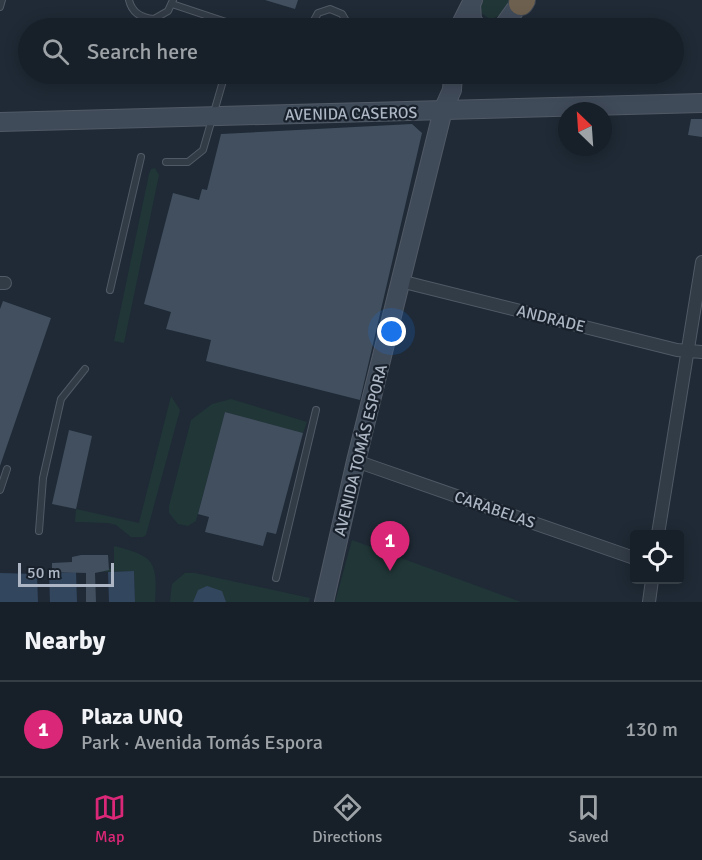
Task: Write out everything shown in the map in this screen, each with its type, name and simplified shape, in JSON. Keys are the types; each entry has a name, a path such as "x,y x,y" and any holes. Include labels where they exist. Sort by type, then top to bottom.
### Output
{"main road":[{"path":"464,18 472,2"},
{"path":"472,2 472,18"},
{"name":"AVENIDA TOMÁS ESPORA","path":"324,602 400,281 451,84"},
{"name":"AVENIDA CASEROS","path":"0,122 702,103"}],"street":[{"path":"659,530 702,262"},
{"name":"ANDRADE","path":"400,281 688,352 702,352"},
{"name":"CARABELAS","path":"356,461 630,557"},
{"path":"649,602 651,584"}],"lane":[{"path":"0,7 2,0"},
{"path":"129,0 133,10 146,18 162,16 172,2 216,18"},
{"path":"315,18 318,13 330,9 342,14 344,18"},
{"path":"166,162 188,162 204,150 211,116 222,84"},
{"path":"110,290 141,157"},
{"path":"39,531 43,478 61,399 86,369"},
{"path":"276,578 316,411"},
{"path":"0,490 7,469"}],"green space":[{"path":"482,0 513,0 506,11 494,18 488,18 480,12"},
{"path":"155,168 159,175 124,343 114,341 149,174 151,169"},
{"path":"171,396 180,410 146,535 131,537 116,525 108,523 75,522 76,509 139,523"},
{"path":"231,399 307,422 303,433 225,412 196,521 188,526 178,524 169,513 169,506 191,420 212,404"},
{"path":"352,540 521,602 335,602"},
{"path":"114,546 137,553 150,562 154,568 155,602 135,602 134,571 100,572 100,570 114,568"},
{"path":"185,573 195,573 310,598 309,602 170,602 172,584"}],"water":[{"path":"134,571 135,602 109,602 108,572"},
{"path":"76,572 77,602 50,602 49,573"},
{"path":"0,573 37,574 38,602 0,602"},
{"path":"207,586 222,591 226,602 193,602 198,590"}],"building":[{"path":"265,0 298,0 295,9"},
{"path":"691,119 702,119 702,137 688,135"},
{"path":"412,124 422,133 360,400 206,361 211,340 166,329 171,312 144,304 173,193 199,200 202,189 207,190 221,134"},
{"path":"3,301 51,318 0,466 0,309"},
{"path":"225,412 303,433 276,534 267,532 263,546 205,532 209,517 198,514"},
{"path":"69,430 92,436 76,509 52,504"},
{"path":"108,555 109,570 95,573 96,602 86,602 86,573 52,572 52,563 72,562 72,557"}],"place":[{"name":"Plaza UNQ","path":"390,571"}]}
